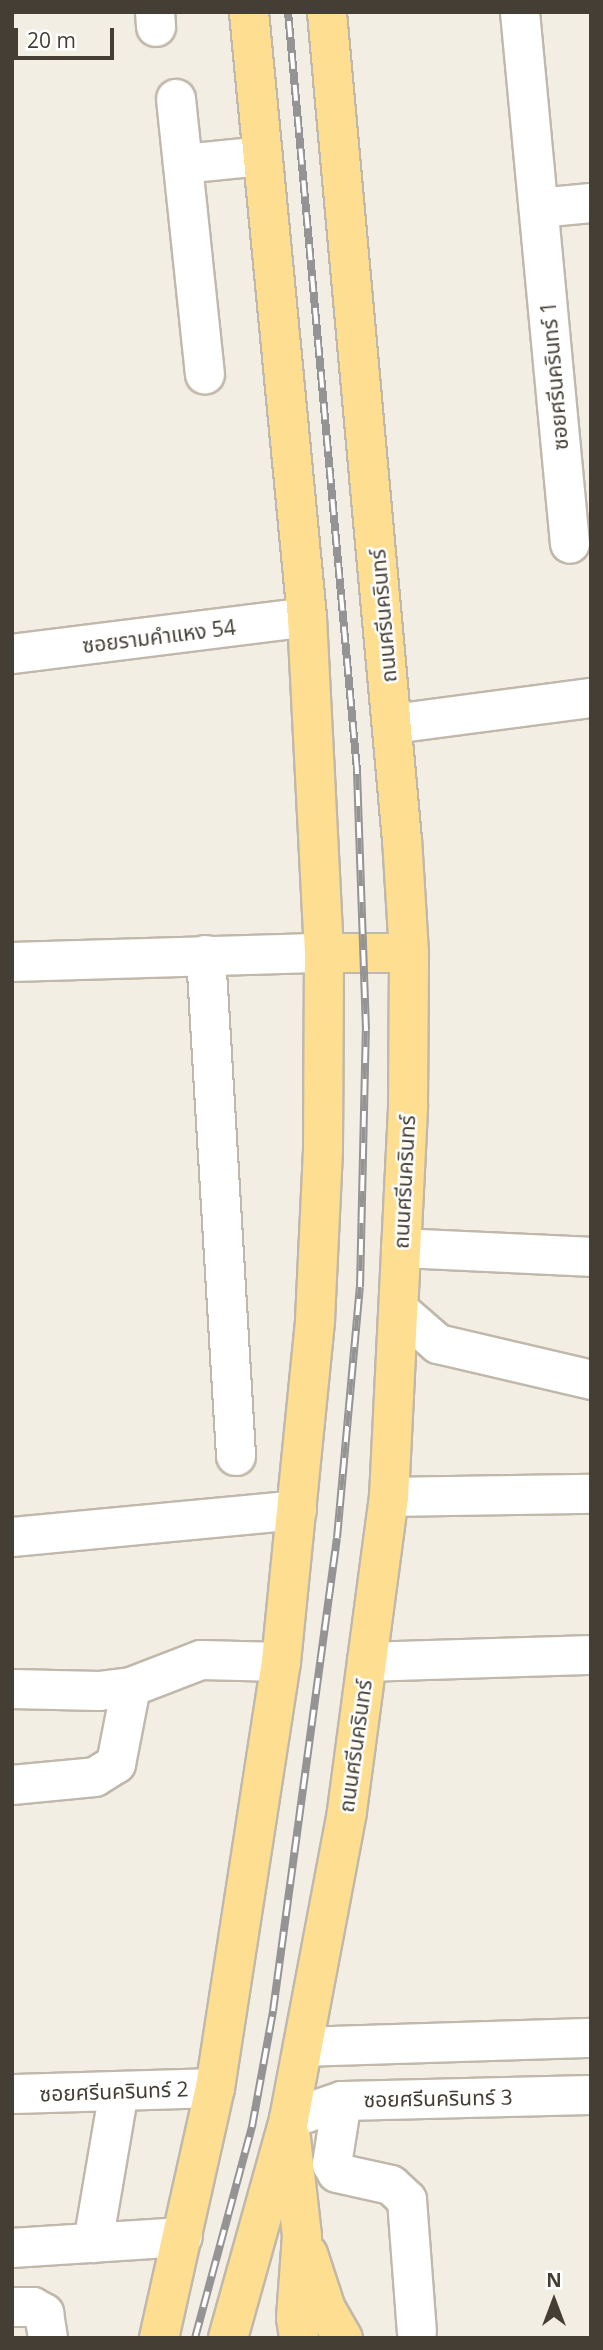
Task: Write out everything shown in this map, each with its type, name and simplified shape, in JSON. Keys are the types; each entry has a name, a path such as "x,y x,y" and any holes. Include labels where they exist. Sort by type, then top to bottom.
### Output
{"main road":[{"path":"157,2338 183,2237 215,2088 281,1662 315,1320 323,1149 324,953 307,617 249,12"},
{"name":"ถนนศรีนครินทร์","path":"228,2338 289,2119 347,1811 388,1497 399,1310 409,953 393,724 327,12"},
{"path":"324,953 409,953"},
{"path":"289,2119 302,2236 296,2318 299,2338"},
{"path":"302,2236 326,2309 343,2338"}],"street":[{"name":"ซอยศรีนครินทร์ 1","path":"520,12 570,544"},
{"path":"176,99 205,374"},
{"path":"183,164 263,156"},
{"path":"538,208 591,203"},
{"name":"ซอยรามคำแหง 54","path":"12,654 307,617"},
{"path":"393,724 591,698"},
{"path":"12,962 324,953"},
{"path":"206,955 236,1456"},
{"path":"401,1248 591,1257"},
{"path":"399,1310 438,1344 591,1380"},
{"path":"388,1497 591,1494"},
{"path":"12,1537 297,1510"},
{"path":"367,1662 591,1655"},
{"path":"12,1689 131,1687 201,1660 281,1662"},
{"path":"12,1785 95,1777 116,1764 131,1687"},
{"path":"303,2047 591,2038"},
{"name":"ซอยศรีนครินทร์ 2","path":"12,2094 215,2088"},
{"path":"93,2243 118,2091"},
{"name":"ซอยศรีนครินทร์ 3","path":"289,2119 342,2101 591,2095"},
{"path":"342,2101 332,2164 337,2173 391,2185 407,2200 417,2332"},
{"path":"12,2248 183,2237"},
{"path":"12,2308 33,2307 44,2313 48,2338"}],"railway":[{"path":"195,2338 252,2127 273,2011 337,1538 360,1287 366,1030 357,770 288,12"}]}
